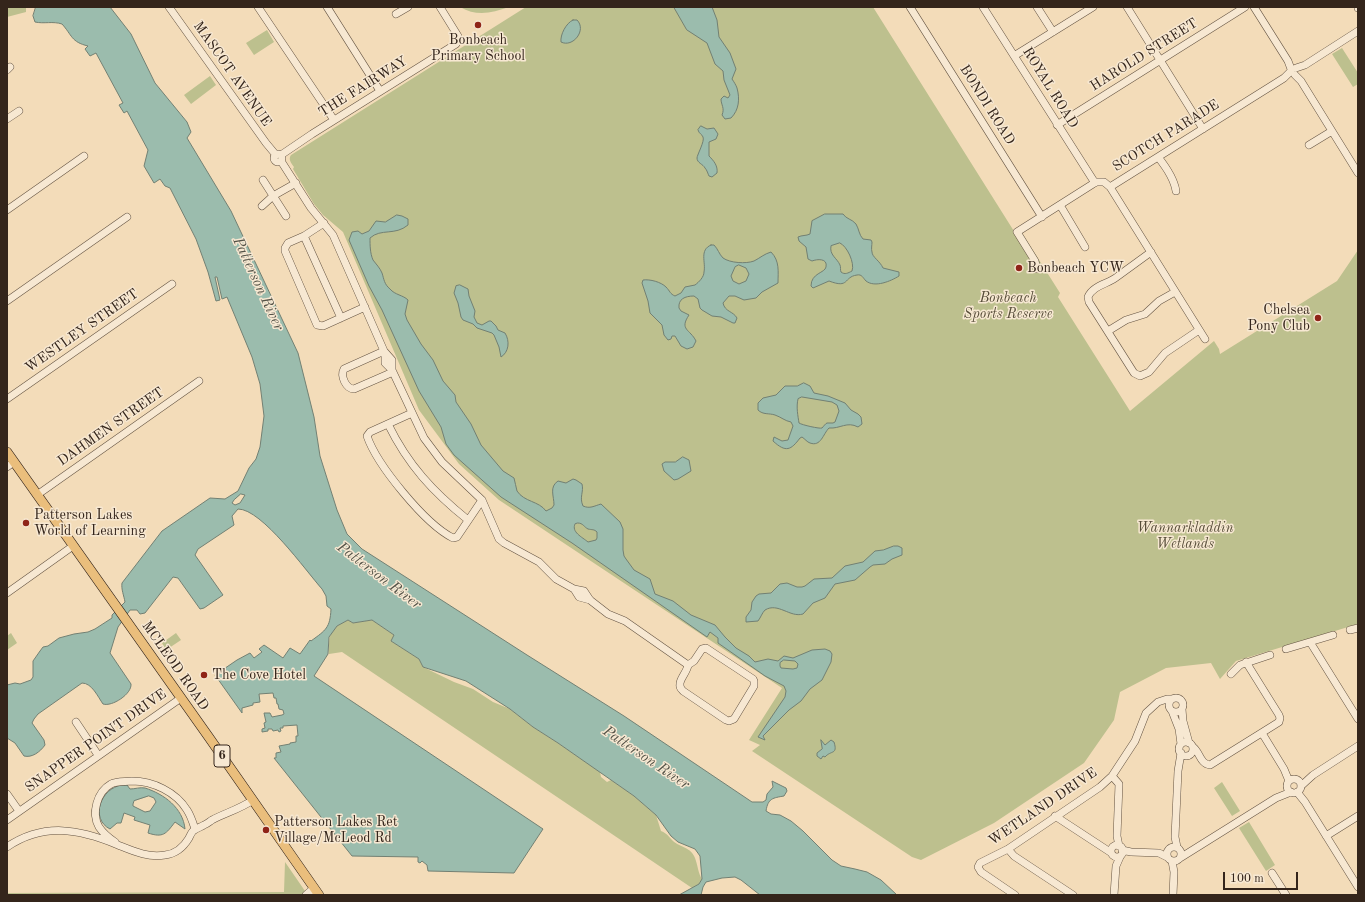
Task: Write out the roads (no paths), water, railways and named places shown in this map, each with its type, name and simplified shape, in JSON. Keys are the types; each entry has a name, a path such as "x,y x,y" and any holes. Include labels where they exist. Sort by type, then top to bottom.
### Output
{"main road":[{"name":"MCLEOD ROAD","path":"7,452 11,464 37,495 255,802 316,891"}],"street":[{"name":"MASCOT AVENUE","path":"169,7 266,143 279,157 311,208 333,235 385,352 386,363 392,371 424,438 442,462 482,500"},
{"path":"258,7 334,120"},
{"path":"327,7 380,92"},
{"path":"396,14 408,7"},
{"name":"THE FAIRWAY","path":"279,157 334,120 456,44 458,41 458,36 440,7"},
{"name":"BONDI ROAD","path":"910,7 1042,217"},
{"name":"ROYAL ROAD","path":"983,7 1095,183"},
{"path":"1037,7 1053,32"},
{"path":"1014,56 1093,7"},
{"path":"1127,7 1203,129"},
{"name":"HAROLD STREET","path":"1057,125 1245,7"},
{"path":"1254,7 1358,173"},
{"path":"1294,71 1358,32"},
{"name":"SCOTCH PARADE","path":"1095,183 1102,182 1110,187 1294,71"},
{"path":"7,119 19,111"},
{"path":"1309,146 1332,131"},
{"path":"7,210 84,156"},
{"path":"1158,156 1172,178 1176,191"},
{"path":"263,180 286,216"},
{"path":"262,206 273,196 296,182"},
{"path":"1037,269 1035,261 1017,232 1095,183"},
{"path":"1110,187 1205,339"},
{"path":"1060,205 1085,247"},
{"path":"7,301 127,217"},
{"path":"324,223 304,236 288,243 285,248 302,291 318,325 323,326 365,307"},
{"path":"304,236 341,318"},
{"path":"1151,252 1129,267 1118,277 1095,288 1088,297 1089,302 1134,374 1140,376 1152,370 1165,353 1199,330"},
{"name":"WESTLEY STREET","path":"7,399 172,284"},
{"path":"1108,331 1126,320 1145,314 1160,301 1175,292"},
{"path":"385,352 344,369 342,373 343,376 348,387 350,389 354,389 392,371"},
{"name":"DAHMEN STREET","path":"37,495 199,381"},
{"path":"412,413 370,432 367,436 384,467 411,502 434,524 453,538 457,536 482,500"},
{"path":"388,424 403,452 426,483 448,504 468,520"},
{"path":"482,500 499,539 539,562 556,579 574,589 576,594 580,597 590,600 609,614 626,622 688,665"},
{"path":"7,593 73,546"},
{"path":"1350,630 1358,628"},
{"path":"1286,649 1333,636"},
{"path":"1310,642 1358,719"},
{"path":"706,648 753,680 755,683 754,686 733,720 726,720 681,690 679,684 687,671 688,665 693,662 702,649 706,648"},
{"path":"1231,674 1239,665 1270,655"},
{"path":"1181,744 1186,742 1191,745 1199,754 1201,759 1206,764 1210,765 1279,722 1280,718 1246,662"},
{"name":"SNAPPER POINT DRIVE","path":"7,820 181,698"},
{"path":"1154,705 1164,699 1177,699 1181,701 1183,704 1182,709 1184,725 1191,745 1192,753 1185,754 1179,760 1173,895"},
{"path":"1172,699 1170,702 1171,710 1178,728 1181,744 1180,748 1185,754 1201,759"},
{"path":"1154,705 1162,705 1179,712 1182,709"},
{"name":"WETLAND DRIVE","path":"1015,895 980,872 978,866 981,862 1008,849 1100,787 1112,776 1135,741 1146,713 1154,705"},
{"path":"76,722 98,755"},
{"path":"1262,733 1358,887"},
{"path":"1056,816 1100,846 1117,851 1174,854 1191,851 1358,746"},
{"path":"1112,776 1119,784 1114,895"},
{"path":"195,829 188,811 177,798 157,786 148,783 135,781 114,783 103,791 97,802 97,822 101,830 114,842 132,851 157,856 169,854 182,848 195,829 212,820 255,802"},
{"path":"7,794 19,812"},
{"path":"1326,836 1358,816"},
{"path":"97,838 101,830"},
{"path":"7,848 30,835 50,831 84,833 121,846"},
{"path":"1008,849 1014,856 1073,895"},
{"path":"1272,872 1286,895"},
{"name":"MCLEOD ROAD","path":"306,895 316,891"}],"water":[{"name":"Patterson River","path":"36,7 110,7 131,34 155,83 187,122 191,132 187,138 231,211 298,353 314,417 320,456 337,510 347,534 362,549 624,716 752,802 763,802 766,800 767,794 773,787 772,781 786,788 787,791 784,796 774,798 768,803 766,811 771,814 780,815 791,821 832,860 841,866 867,872 881,880 897,895 760,895 735,877 722,878 706,882 701,895 679,895 699,884 702,879 700,856 695,849 678,842 671,836 656,815 634,796 533,727 510,709 466,681 423,667 419,659 391,641 394,635 372,620 353,623 348,620 337,626 329,637 328,654 314,676 543,829 514,873 428,871 427,865 422,861 420,863 418,862 418,857 352,856 274,758 276,758 276,753 281,752 279,746 296,742 296,736 298,736 297,725 283,726 283,728 280,728 281,731 279,732 278,730 273,731 272,729 268,729 268,731 262,732 262,729 265,728 264,723 266,722 264,713 270,713 272,717 284,714 283,710 279,709 273,693 259,694 260,702 253,703 253,705 242,708 242,713 215,675 250,653 254,658 262,652 259,649 264,645 283,658 290,648 300,654 310,640 311,641 324,631 330,620 331,609 327,606 326,596 295,556 259,519 248,512 238,509 232,516 234,525 198,549 195,555 223,595 204,608 200,609 178,578 173,577 145,613 140,614 137,610 130,610 118,627 110,653 131,684 128,692 116,702 111,704 103,704 89,685 82,683 38,714 34,719 32,723 44,740 45,745 36,754 24,756 15,743 7,738 7,685 15,683 20,684 31,680 33,677 33,661 43,647 48,646 59,638 88,632 112,618 112,615 125,602 122,583 162,531 210,498 225,499 238,491 249,468 256,459 260,447 264,416 260,384 252,357 227,297 222,299 217,277 215,277 220,300 216,301 208,272 196,239 170,188 165,186 160,179 154,183 144,166 148,150 127,111 124,113 119,105 123,103 96,53 90,56 85,49 88,46 72,38 62,24 35,22 33,16","holes":["241,494 245,495 240,503 235,505 232,503"]},
{"path":"674,7 712,7 717,20 719,37 730,53 736,69 732,79 737,88 739,100 736,111 731,118 725,119 722,115 723,108 721,99 724,96 728,98 730,95 724,80 723,71 715,64 707,43 687,30"},
{"path":"573,20 577,20 580,24 577,37 570,42 561,42 561,36 564,30"},
{"path":"701,126 707,129 714,128 718,134 716,139 709,142 709,156 717,168 717,173 712,177 709,176 703,165 697,160 703,139 703,136 698,130"},
{"path":"825,214 843,214 856,224 863,239 871,240 872,254 883,268 899,272 899,276 887,282 874,284 857,275 840,284 829,281 813,288 811,286 813,278 825,269 826,264 822,260 812,261 808,259 806,247 799,241 798,237 810,234 812,221","holes":["840,243 850,255 853,268 852,271 845,274 841,272 840,265 831,252 831,246"]},
{"path":"397,215 408,219 408,225 398,230 379,233 370,238 373,260 381,271 386,285 394,293 408,300 405,314 407,320 421,344 433,360 443,381 455,395 456,402 471,424 481,445 503,471 514,478 517,491 520,495 527,500 540,505 546,511 554,505 553,489 555,483 558,481 566,483 573,479 582,484 581,500 583,506 590,507 601,504 620,522 623,529 624,556 634,570 650,579 655,594 673,601 691,615 715,625 736,648 749,656 755,662 768,659 778,661 784,656 793,658 812,650 825,649 830,651 832,654 831,662 822,680 810,689 801,701 789,710 763,736 765,740 758,737 785,697 786,691 784,686 765,676 718,643 718,638 710,632 707,637 572,543 501,497 454,455 446,444 441,427 419,391 382,310 369,286 349,240 352,232 358,231 362,234 369,231 376,221 385,222","holes":["578,523 597,532 596,540 588,542 578,534 574,529 575,524","784,660 795,661 798,664 797,668 781,668 780,663"]},
{"path":"714,245 723,258 738,262 754,261 771,252 777,263 778,283 762,292 756,298 744,300 735,296 729,296 723,303 725,308 737,318 735,323 721,317 712,316 702,310 698,299 694,296 681,300 679,308 681,311 689,315 686,320 685,327 696,341 693,347 687,349 681,346 675,336 672,336 671,339 668,340 664,335 662,325 650,313 642,283 643,280 655,281 664,285 675,296 681,293 685,287 695,285 702,278 704,274 704,253 707,247","holes":["739,265 746,268 749,274 746,281 739,284 733,281 731,276 735,267"]},
{"path":"460,285 468,289 475,311 474,317 477,323 482,325 491,321 498,330 505,333 508,339 508,346 506,352 501,357 499,347 492,333 477,328 473,324 463,320 461,317 454,293 456,286"},
{"path":"804,383 810,386 814,393 828,396 845,403 851,410 861,417 862,424 858,427 854,425 847,425 829,428 819,442 814,444 808,442 802,437 791,447 781,447 773,441 774,437 782,441 788,440 793,426 791,422 775,415 760,412 758,410 758,403 763,398 776,395 785,386 797,386","holes":["802,397 832,402 837,405 839,411 835,422 827,423 822,428 807,426 799,423 797,408 798,399"]},
{"path":"683,457 689,460 691,471 674,480 664,471 662,464 665,462 675,462"},
{"path":"894,546 902,548 902,555 885,564 873,565 855,580 835,584 825,598 813,603 803,614 798,615 775,608 770,608 763,612 758,621 746,622 746,617 751,610 752,602 759,594 771,593 780,584 787,583 797,587 802,587 814,579 832,578 845,566 863,562 875,551"},
{"path":"821,740 825,745 831,740 834,742 835,749 825,757 823,756 821,759 817,756 817,753 822,749"},
{"path":"127,785 130,789 145,788 159,794 176,808 181,815 185,829 175,822 164,834 157,835 148,833 150,825 134,820 135,817 124,813 121,823 117,823 110,829 100,818 99,811 103,798 114,787","holes":["149,796 154,798 156,802 150,811 145,812 133,806 134,801"]}],"place":[{"name":"Bonbeach Primary School","path":"478,25"},
{"name":"Bonbeach YCW","path":"1019,268"},
{"name":"Chelsea Pony Club","path":"1318,318"},
{"name":"Patterson Lakes World of Learning","path":"26,523"},
{"name":"The Cove Hotel","path":"204,675"},
{"name":"Patterson Lakes Ret Village/McLeod Rd","path":"266,830"}],"park label":[{"name":"Bonbeach Sports Reserve","path":"1008,306"},
{"name":"Wannarkladdin Wetlands","path":"1185,536"}]}
